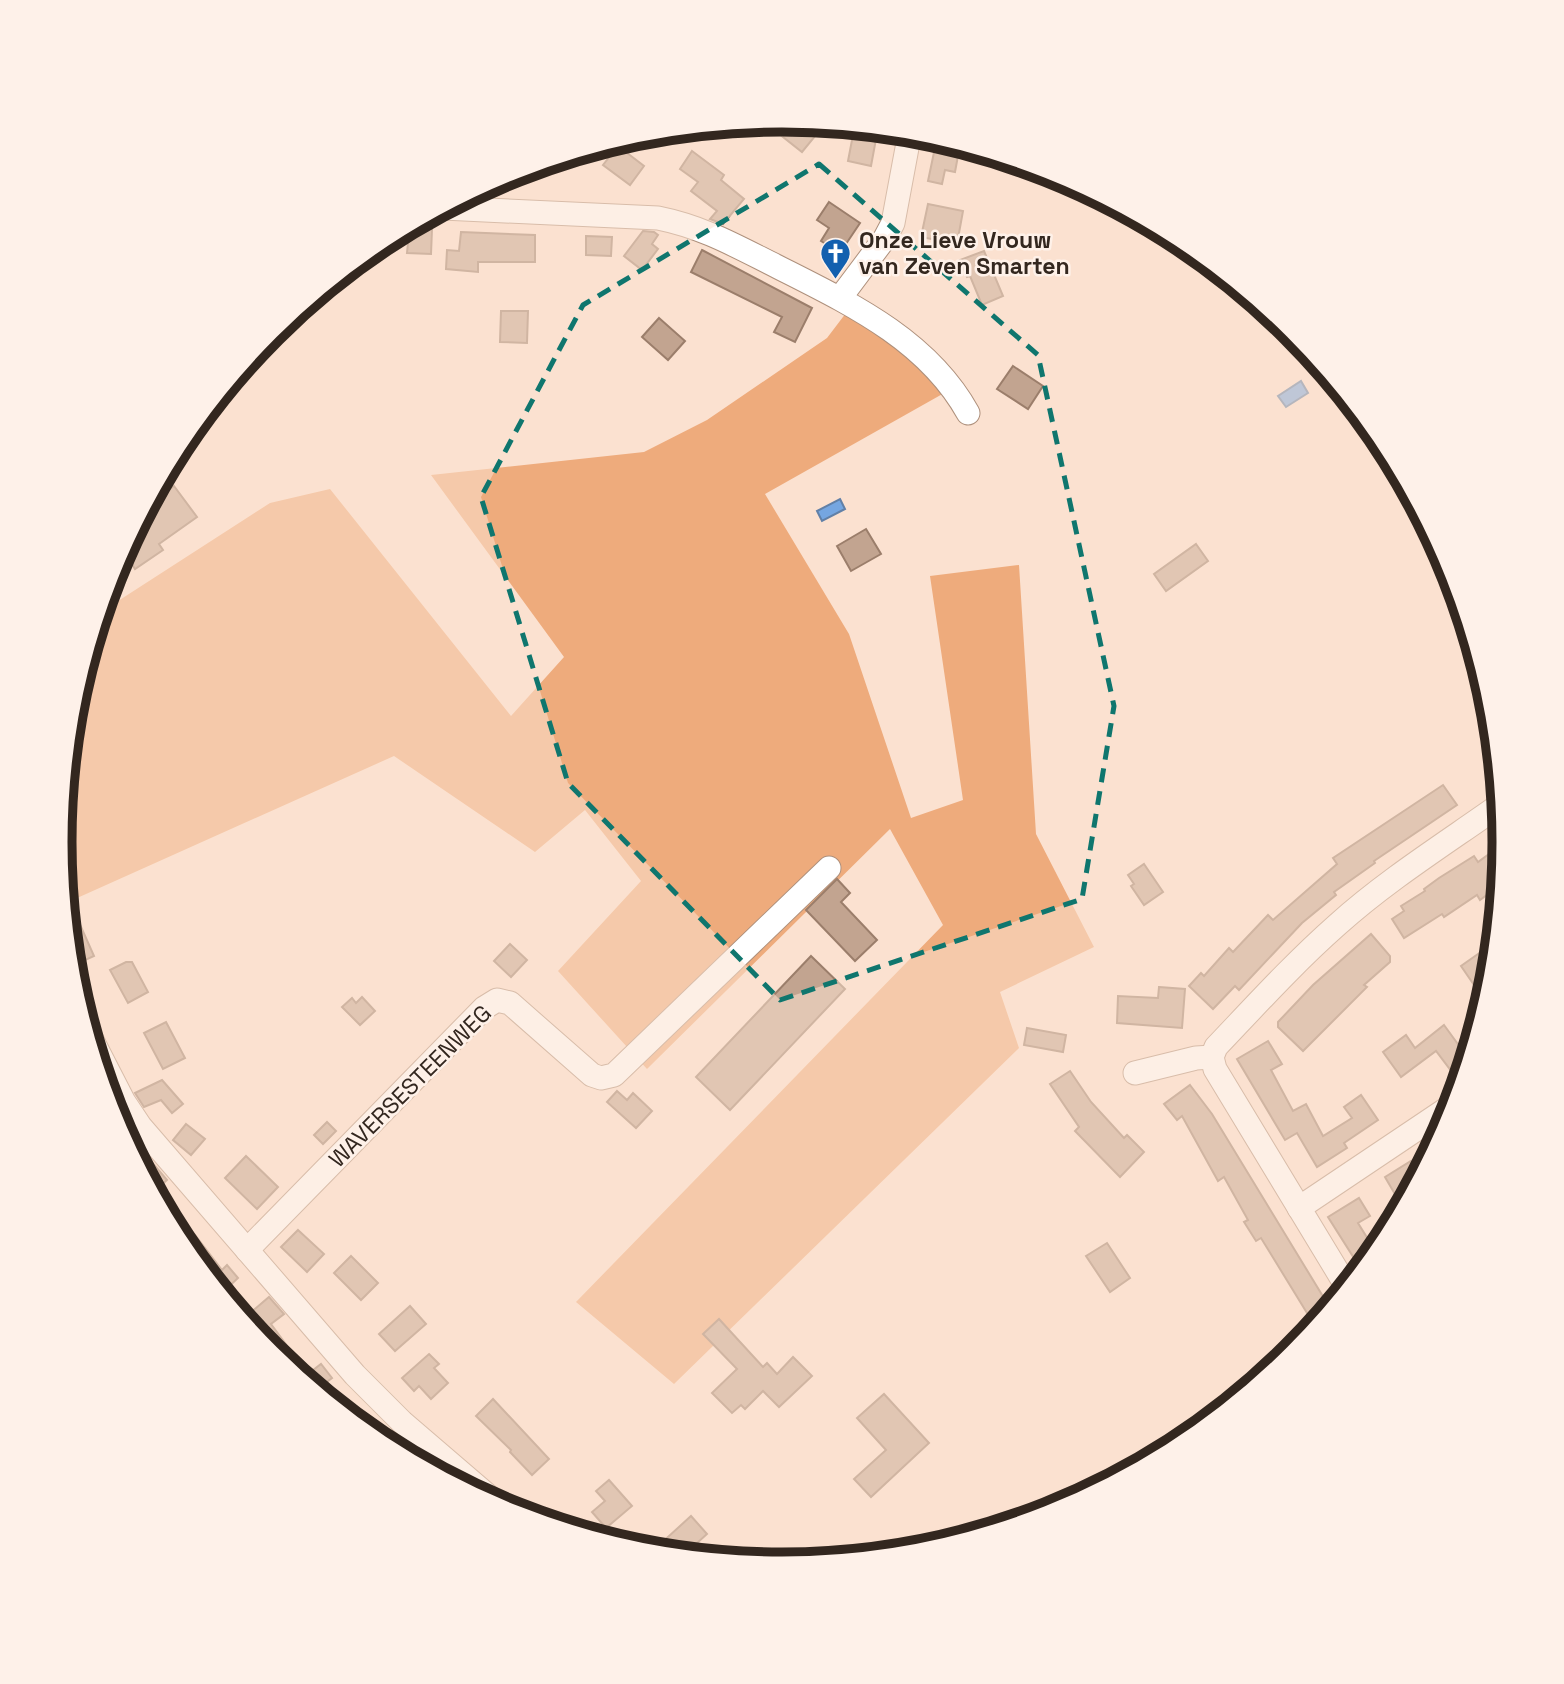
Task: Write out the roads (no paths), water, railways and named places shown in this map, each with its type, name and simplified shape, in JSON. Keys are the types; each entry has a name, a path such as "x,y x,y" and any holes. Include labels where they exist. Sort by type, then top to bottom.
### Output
{"street":[{"path":"840,298 885,238 893,223 908,143"},
{"path":"461,209 659,218 687,223 713,233 840,298 890,328 914,348 951,387 968,414"},
{"path":"1342,1278 1215,1069 1212,1058 1216,1047 1306,953 1339,923 1491,811"},
{"name":"WAVERSESTEENWEG","path":"247,1250 484,1008 497,1000 510,1003 592,1075 601,1078 614,1075 829,868"},
{"path":"1135,1073 1196,1058 1212,1058"},
{"path":"114,1084 140,1126 355,1375 402,1422 467,1479"},
{"path":"1299,1208 1438,1115"}],"water":[{"path":"1301,381 1308,393 1286,407 1278,396"},
{"path":"840,499 845,509 822,521 817,511"}],"place":[{"name":"Onze Lieve Vrouw van Zeven Smarten","path":"836,280"}]}
